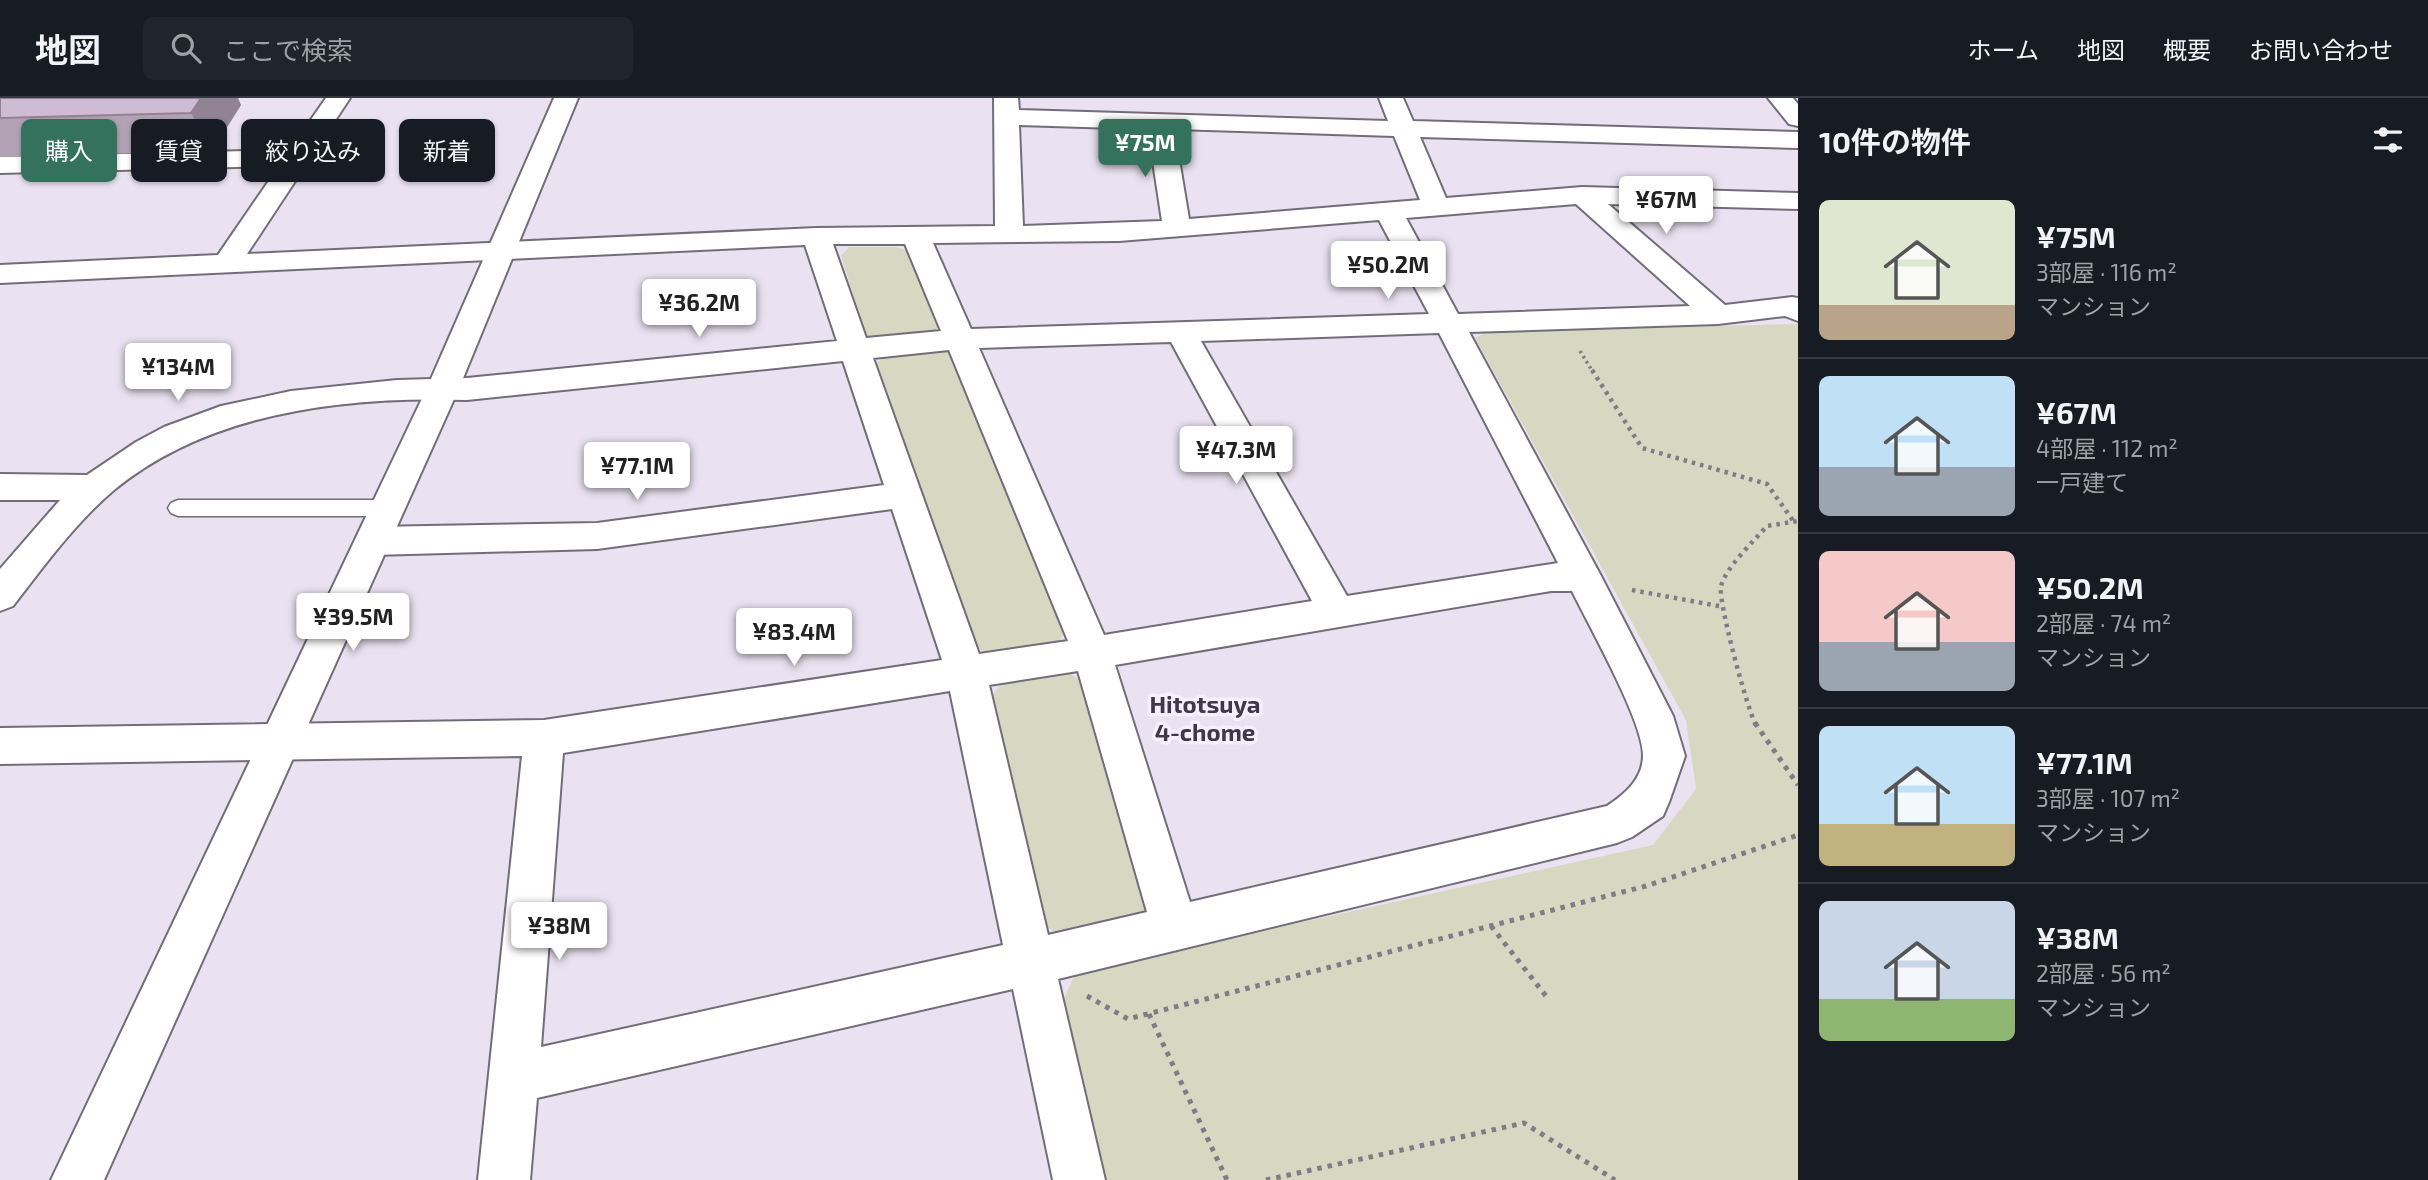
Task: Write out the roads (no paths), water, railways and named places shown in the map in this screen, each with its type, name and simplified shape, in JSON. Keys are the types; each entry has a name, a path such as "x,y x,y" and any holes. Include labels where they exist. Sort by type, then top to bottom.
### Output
{"street":[{"path":"324,119 338,98"},
{"path":"77,1180 443,388 566,98"},
{"path":"1391,98 1436,206"},
{"path":"1780,98 1798,119"},
{"path":"1009,233 1006,108 1160,122 1798,140"},
{"path":"1160,122 1177,228"},
{"path":"0,164 241,159"},
{"path":"226,263 281,182"},
{"path":"1582,195 1718,315"},
{"path":"0,274 817,236 1119,233 1582,195 1798,201"},
{"path":"515,1078 1029,962 1617,823 1648,802 1664,756 1653,716 1583,576 1388,210"},
{"path":"915,233 957,339 1093,653 1175,928"},
{"path":"817,236 853,349 966,672 1079,1180"},
{"path":"0,596 52,529 120,468 189,428 282,400 443,388 467,389 957,339 1718,315 1792,306 1798,312"},
{"path":"1181,333 1338,614"},
{"path":"0,487 96,488"},
{"path":"380,524 597,536 904,495"},
{"path":"0,746 544,738 1338,614 1551,577 1583,576"},
{"path":"504,1180 544,738"}],"lane":[{"path":"178,508 380,524"}],"district":[{"name":"Hitotsuya 4-chome","path":"1205,719"}]}
